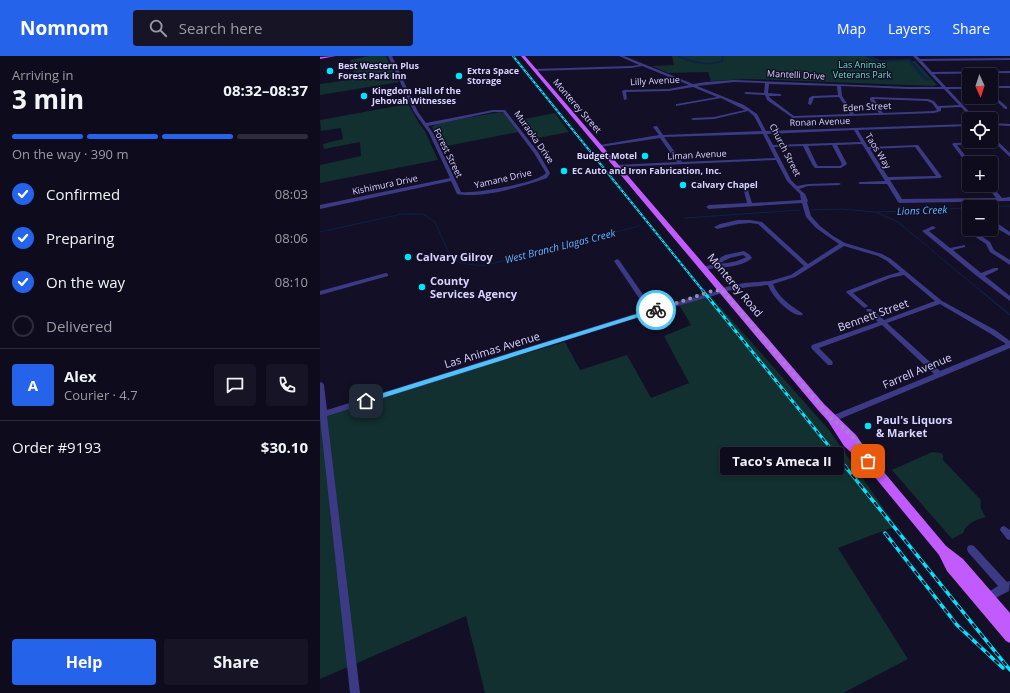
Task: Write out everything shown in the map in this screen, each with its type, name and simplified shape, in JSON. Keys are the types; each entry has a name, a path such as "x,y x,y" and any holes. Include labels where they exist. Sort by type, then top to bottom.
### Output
{"main road":[{"path":"320,57 334,56"},
{"name":"Monterey Street","path":"523,56 618,166"},
{"name":"Monterey Road","path":"618,166 832,419 845,428 862,448 868,461 942,550 951,567 1010,637"},
{"name":"Monterey Road","path":"942,550 959,563 1010,622"}],"street":[{"name":"Forest Street","path":"390,56 416,112 425,125 459,193"},
{"name":"Church Street","path":"621,56 749,110 758,118 789,181 802,194 808,216 818,227 843,244 880,255 889,260 940,302 993,332 1010,344"},
{"path":"915,56 968,112"},
{"path":"919,60 1010,59"},
{"path":"631,67 642,65"},
{"path":"535,70 631,67 650,68"},
{"path":"931,73 1010,72"},
{"name":"Mantelli Drive","path":"695,86 729,81 908,88 962,88"},
{"path":"766,94 767,82"},
{"path":"839,85 840,96 852,114"},
{"name":"Lilly Avenue","path":"625,99 624,91 670,90 695,86"},
{"path":"998,87 1010,87"},
{"path":"746,93 780,95"},
{"name":"Eden Street","path":"766,94 768,99 790,117 938,112 940,110 936,106"},
{"path":"810,104 813,96 840,96"},
{"path":"677,105 721,97"},
{"path":"882,114 872,98 928,100 936,106"},
{"path":"998,101 1006,108"},
{"name":"Eden Street","path":"936,106 961,105"},
{"name":"Muraoka Drive","path":"425,125 504,110 536,153 548,173"},
{"path":"693,119 710,118 749,110"},
{"path":"998,124 1010,125"},
{"name":"Ronan Avenue","path":"600,146 662,136 962,125"},
{"path":"655,127 680,164"},
{"name":"Taos Way","path":"855,129 900,202 1000,199"},
{"path":"805,145 817,167 842,167 845,164 834,144"},
{"path":"771,146 834,144 865,146 916,146 940,177 887,180"},
{"path":"962,144 954,144 963,156"},
{"path":"998,144 1010,156"},
{"name":"Liman Avenue","path":"618,166 777,159"},
{"name":"Yamane Drive","path":"459,193 470,195 480,193 541,179 548,173"},
{"name":"Kishimura Drive","path":"320,206 452,178"},
{"name":"Taos Way","path":"860,183 887,180"},
{"path":"796,188 808,185 839,184"},
{"path":"745,187 750,205"},
{"path":"994,192 1000,199 1010,199"},
{"path":"709,207 805,203"},
{"path":"717,227 727,224 753,222 760,223 808,266"},
{"path":"998,226 1010,234"},
{"path":"933,228 925,231 980,276 1008,296"},
{"path":"978,236 988,243 992,251 1010,263"},
{"name":"Las Animas Avenue","path":"322,415 651,311 708,296 722,290 744,285 770,284 793,276 843,244"},
{"path":"948,250 963,246"},
{"path":"704,268 746,260 748,256 744,253 737,254 719,260 714,265"},
{"path":"617,261 651,311"},
{"path":"980,276 996,269"},
{"path":"905,273 849,292 938,374"},
{"path":"320,293 386,275"},
{"path":"770,284 780,298 790,308 800,314"},
{"name":"Bennett Street","path":"830,363 814,347 940,302"},
{"name":"Farrell Avenue","path":"832,419 1010,344"},
{"path":"320,385 322,415 355,693"},
{"path":"971,549 1008,586 988,597"}],"green space":[{"path":"369,56 386,56 399,82 320,95 320,84 348,80 347,75 354,73 350,60"},
{"name":"Las Animas Veterans Park","path":"672,56 866,56 876,61 915,61 937,85 748,79 711,81 708,72 668,73 652,66 674,65"},
{"path":"408,104 425,131 438,160 320,183 320,165 361,156 360,142 324,149 323,144 343,139 341,128 321,131 320,120"},
{"path":"501,112 506,114 518,132 442,147 432,127 437,123"},
{"path":"555,113 569,132 532,139 519,120"},
{"path":"707,292 829,430 896,526 838,548 908,659 843,693 485,693 466,616 320,679 320,401 321,413 565,342 580,370 627,355 651,398 689,383 664,336 691,325 677,301"},
{"path":"932,452 941,453 943,455 943,460 981,500 981,509 986,517 976,520 967,526 963,533 952,539 892,470"}],"waterway":[{"path":"678,56 694,62 706,64 722,61 723,56"},
{"path":"869,56 878,61 909,60 927,80 930,79"},
{"name":"Lions Creek","path":"998,207 1010,206"},
{"name":"Lions Creek","path":"877,212 962,208"},
{"name":"West Branch Llagas Creek","path":"812,210 842,209 875,212 898,222 982,292"},
{"name":"West Branch Llagas Creek","path":"685,218 800,210"},
{"name":"West Branch Llagas Creek","path":"320,232 402,214 423,214 435,222 452,260 461,263 487,265 639,226"},
{"name":"West Branch Llagas Creek","path":"981,291 1010,315"}],"railway":[{"path":"513,56 704,292"},
{"path":"703,291 845,466"},
{"path":"844,465 1010,670"},
{"path":"885,533 957,625 1003,668"}],"way so far":[{"path":"656,310 670,306 682,300 712,291 722,290 832,419 845,428 862,448 868,461"}],"place":[{"name":"Best Western Plus Forest Park Inn","path":"330,71"},
{"name":"Extra Space Storage","path":"459,76"},
{"name":"Kingdom Hall of the Jehovah Witnesses","path":"364,96"},
{"name":"Budget Motel","path":"645,156"},
{"name":"EC Auto and Iron Fabrication, Inc.","path":"564,171"},
{"name":"Calvary Chapel","path":"683,185"},
{"name":"Calvary Gilroy","path":"408,257"},
{"name":"County Services Agency","path":"422,287"},
{"name":"Paul's Liquors & Market","path":"868,426"},
{"name":"Taco's Ameca II","path":"868,461"}],"route":[{"path":"366,401 656,310"}]}
